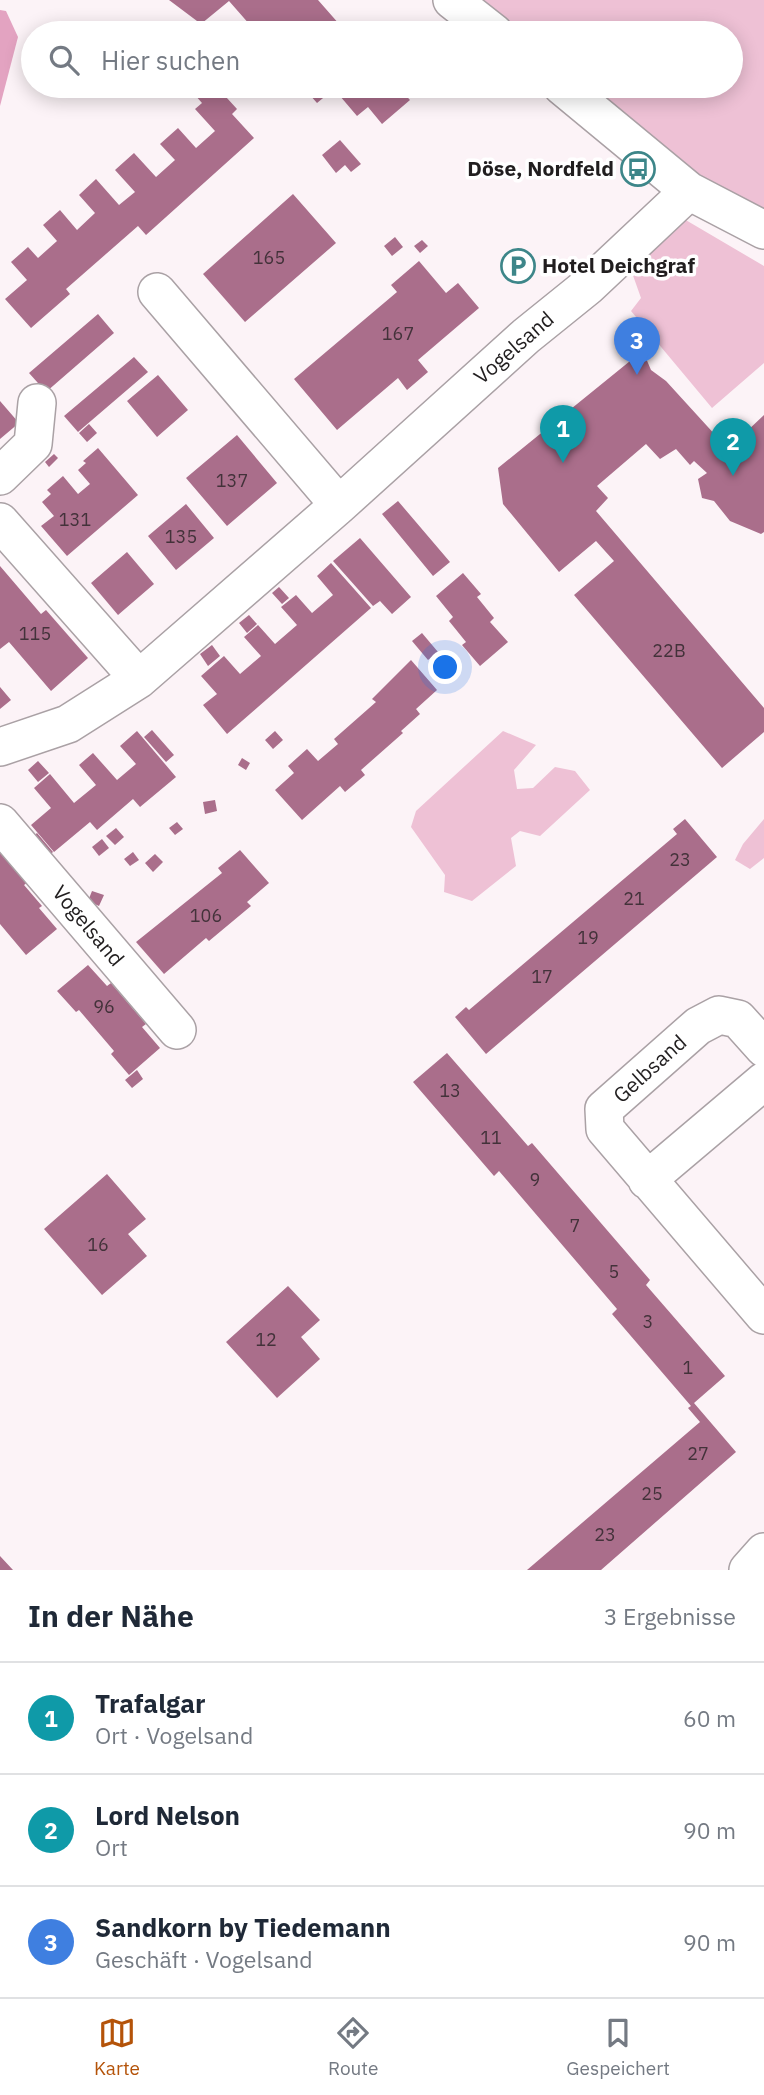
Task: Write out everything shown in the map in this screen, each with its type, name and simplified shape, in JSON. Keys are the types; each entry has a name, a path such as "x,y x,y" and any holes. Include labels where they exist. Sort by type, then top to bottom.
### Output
{"street":[{"path":"452,0 479,21"},
{"path":"577,98 690,191 764,230"},
{"name":"Vogelsand","path":"0,747 68,724 139,679 339,505 526,335 588,286 690,191"},
{"path":"157,292 339,505"},
{"path":"0,476 33,444 37,403"},
{"path":"0,522 139,679"},
{"name":"Vogelsand","path":"0,822 177,1030"},
{"name":"Gelbsand","path":"764,1048 738,1019 719,1015 698,1026 604,1109 605,1129 764,1315"},
{"path":"647,1180 764,1081"},
{"path":"748,1570 764,1552"}],"shaded area":[{"path":"452,0 764,0 764,230 579,98 743,98 743,21 479,21"},
{"path":"0,10 6,11 18,37 0,106"},
{"path":"684,219 764,266 764,363 712,408 631,311 641,298 630,267"},
{"path":"503,731 536,745 514,770 517,789 533,788 555,767 575,771 590,790 540,836 520,831 511,838 516,866 472,901 444,892 445,875 411,827 416,811"},
{"path":"764,819 764,858 750,869 735,860 743,844"}],"building":[{"path":"169,0 318,0 336,21 246,21 229,1 205,21 197,21"},
{"path":"198,98 227,98 237,109 232,114 254,138 146,235 138,226 66,289 70,294 31,328 5,299 27,280 11,262 28,247 38,258 57,241 43,225 60,210 77,230 95,213 79,195 96,179 119,205 135,192 115,170 134,153 156,177 175,160 160,144 178,128 196,148 215,131 195,109 202,103"},
{"path":"342,98 410,100 382,124 368,107 357,116"},
{"path":"340,140 361,164 351,172 345,165 336,173 322,155"},
{"path":"293,194 336,243 245,322 203,274"},
{"path":"395,237 403,247 392,256 384,246"},
{"path":"422,240 428,246 420,253 414,246"},
{"path":"419,261 446,293 458,283 479,308 418,360 428,372 407,390 398,378 337,430 294,379 397,292 391,285"},
{"path":"98,314 114,333 46,392 29,373"},
{"path":"645,356 651,370 666,381 728,449 764,415 764,532 761,534 730,521 714,501 702,498 698,479 707,473 694,461 690,465 676,449 660,459 646,444 597,486 608,498 596,511 764,708 764,732 722,768 574,595 614,561 596,541 559,572 503,504 498,468 635,357"},
{"path":"134,357 148,372 78,432 64,416"},
{"path":"158,375 188,410 157,437 127,401"},
{"path":"0,401 19,423 0,439"},
{"path":"89,424 97,433 87,442 79,433"},
{"path":"237,435 277,483 227,526 186,478"},
{"path":"98,448 138,495 67,556 41,526 54,516 42,502 51,494 47,490 63,476 78,494 90,484 78,470 86,463 83,461"},
{"path":"54,454 58,458 49,467 45,462"},
{"path":"398,501 450,562 433,576 382,514"},
{"path":"186,504 214,538 176,570 148,536"},
{"path":"360,538 411,597 392,614 380,601 373,606 333,561"},
{"path":"127,552 154,584 118,615 91,583"},
{"path":"331,563 371,608 227,734 203,705 217,694 201,676 224,656 240,674 261,656 244,637 258,625 275,644 297,625 281,607 296,595 312,613 333,595 317,576"},
{"path":"0,566 41,614 46,610 88,658 51,691 9,642 0,649"},
{"path":"463,573 481,594 477,597 494,618 490,622 508,642 480,666 462,645 466,642 449,621 453,617 436,596"},
{"path":"279,587 289,598 282,604 272,593"},
{"path":"249,615 257,624 247,633 239,623"},
{"path":"422,633 438,652 428,660 412,641"},
{"path":"212,645 220,656 208,666 200,654"},
{"path":"411,660 437,690 416,709 420,714 401,731 403,733 361,770 365,775 345,792 340,786 302,820 275,790 294,773 288,766 307,749 318,761 338,744 334,739 376,702 372,699"},
{"path":"0,687 11,700 0,709"},
{"path":"152,730 174,755 166,762 144,737"},
{"path":"137,731 176,777 140,807 133,799 97,830 90,822 54,852 31,825 51,808 34,788 50,774 74,803 96,785 79,765 93,753 117,780 136,764 120,746"},
{"path":"275,731 283,740 273,749 265,740"},
{"path":"242,758 250,763 246,770 238,765"},
{"path":"38,761 49,773 38,782 28,770"},
{"path":"215,800 217,811 205,814 203,802"},
{"path":"685,819 717,857 486,1054 455,1017 466,1007 469,1010 677,834 673,829"},
{"path":"177,822 183,829 175,835 169,828"},
{"path":"116,828 124,837 115,845 106,836"},
{"path":"37,833 53,852 45,859 29,840"},
{"path":"102,839 109,848 99,856 92,847"},
{"path":"0,849 28,882 24,885 57,929 26,955 0,924"},
{"path":"240,850 269,883 247,902 251,906 209,941 206,938 164,974 136,942 222,873 218,868"},
{"path":"133,852 139,860 130,866 124,859"},
{"path":"155,854 163,862 153,872 145,863"},
{"path":"92,891 104,895 99,906 88,901"},
{"path":"88,965 107,986 111,983 146,1024 142,1027 160,1048 129,1075 111,1054 114,1051 79,1010 76,1012 57,991"},
{"path":"447,1053 528,1146 532,1143 650,1280 646,1285 725,1376 694,1403 736,1452 601,1570 527,1570 700,1422 688,1408 691,1406 612,1314 617,1309 499,1171 494,1176 413,1082"},
{"path":"137,1070 143,1079 132,1088 125,1080"},
{"path":"107,1174 146,1219 128,1234 147,1256 102,1295 44,1229"},
{"path":"288,1286 320,1320 301,1337 320,1359 277,1398 226,1342"},
{"path":"0,1556 13,1570 0,1570"}],"place":[{"name":"Döse, Nordfeld","path":"638,169"},
{"name":"Hotel Deichgraf","path":"518,266"},
{"name":"Sandkorn by Tiedemann","path":"637,375"},
{"name":"Trafalgar","path":"563,463"},
{"name":"Lord Nelson","path":"733,476"}]}
